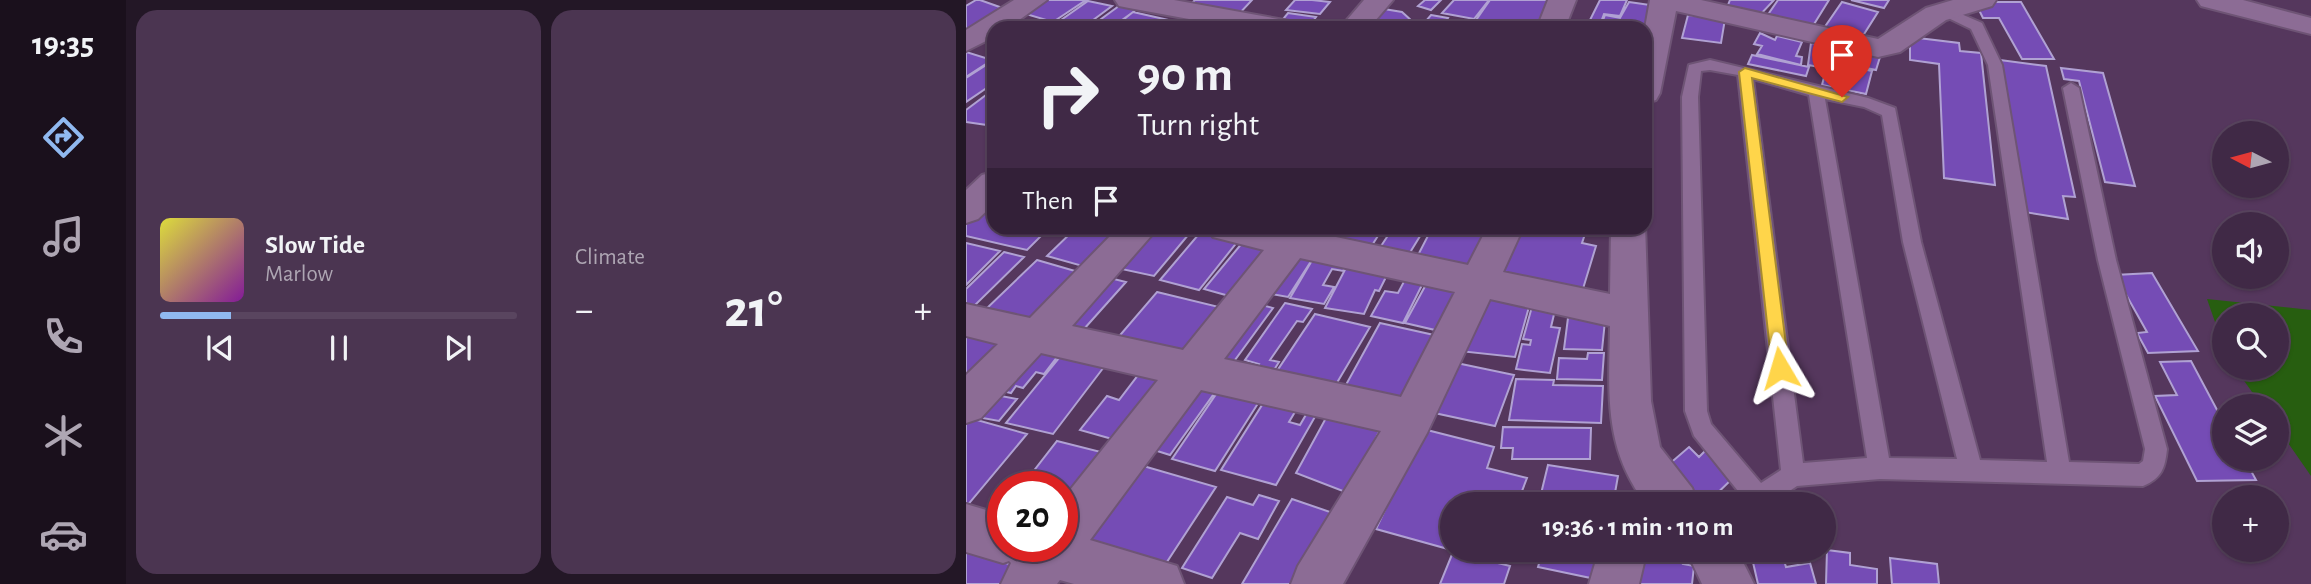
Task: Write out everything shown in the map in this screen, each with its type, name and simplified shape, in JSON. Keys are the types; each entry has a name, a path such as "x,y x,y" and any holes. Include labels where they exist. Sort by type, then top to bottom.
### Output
{"street":[{"path":"1000,21 1033,0"},
{"path":"1129,0 1245,21"},
{"path":"1360,21 1379,0"},
{"path":"1554,21 1562,0"},
{"path":"1652,60 1665,0 1878,48 1890,46 1921,23 1945,11 1982,0"},
{"path":"2211,0 2311,26"},
{"path":"966,42 987,29"},
{"path":"966,42 987,50"},
{"path":"966,171 987,174"},
{"path":"966,210 987,190"},
{"path":"966,404 1133,235"},
{"path":"1078,512 1297,235 1479,281 1630,314"},
{"path":"1316,584 1412,419 1502,235"},
{"path":"1629,235 1630,401 1638,450 1653,492"},
{"path":"966,320 1412,419"},
{"path":"966,528 987,534"},
{"path":"1075,562 1159,584"},
{"path":"1614,584 1620,562"},
{"path":"1717,562 1730,584"}],"lane":[{"path":"1945,11 1977,26 1995,65 2060,475"},
{"path":"1748,492 1702,429 1696,411 1690,97 1694,68 1710,65 1879,106 1893,118 1912,242 1971,469"},
{"path":"1745,72 1793,475"},
{"path":"1766,492 1793,475 1880,468 1971,469 2060,475 2143,475 2154,466 2156,449 2107,260 2071,88"},
{"path":"1816,92 1880,468"}],"green space":[{"path":"2207,299 2245,303 2212,303 2212,313"},
{"path":"2289,308 2311,310 2311,476 2289,444 2289,394 2253,394 2244,380 2289,380"}],"building":[{"path":"980,0 1011,11 966,33 966,6"},
{"path":"1038,0 1086,0 1054,21 1019,12"},
{"path":"1195,0 1252,0 1239,14 1189,6"},
{"path":"1295,0 1330,2 1320,14 1286,10"},
{"path":"1425,0 1441,0 1431,10 1418,6"},
{"path":"1454,0 1489,0 1474,19 1442,13"},
{"path":"1490,0 1551,0 1539,21 1475,21"},
{"path":"1600,0 1627,0 1620,16 1604,14 1601,21 1590,20"},
{"path":"1730,0 1774,0 1759,16 1726,10"},
{"path":"1778,0 1829,0 1811,29 1767,16"},
{"path":"1851,0 1889,0 1884,8"},
{"path":"1088,1 1112,6 1092,21 1061,20"},
{"path":"1629,2 1657,6 1649,21 1603,21 1605,15 1620,18"},
{"path":"1842,2 1878,12 1859,42 1822,31"},
{"path":"1975,2 2021,2 2054,59 2022,59 1999,18 1983,18"},
{"path":"1123,3 1140,7 1121,21 1098,21"},
{"path":"1378,8 1402,12 1412,21 1366,21"},
{"path":"1133,12 1173,21 1122,21"},
{"path":"1288,13 1316,17 1313,21 1281,21"},
{"path":"1431,15 1448,18 1446,21 1426,21"},
{"path":"1688,15 1725,19 1721,43 1682,38"},
{"path":"1197,16 1218,21 1191,21"},
{"path":"1760,33 1775,40 1777,36 1802,42 1796,56 1802,57 1801,65 1757,54 1762,46 1754,44"},
{"path":"1910,37 1959,43 1960,51 1981,53 1995,185 1944,178 1939,64 1910,60"},
{"path":"1811,43 1880,57 1876,70 1827,60 1825,68 1808,65"},
{"path":"966,52 987,58 987,63 966,77"},
{"path":"1752,55 1809,67 1806,76 1748,64"},
{"path":"2000,60 2046,66 2075,197 2063,196 2068,219 2024,212"},
{"path":"1828,62 1872,71 1866,94 1822,85"},
{"path":"987,64 987,88 966,102 966,78"},
{"path":"2061,68 2103,73 2135,186 2105,182 2079,81 2064,79"},
{"path":"987,94 987,125 966,122 966,110"},
{"path":"987,196 987,235 1042,235 1027,250 966,236 966,215"},
{"path":"1069,235 1117,235 1086,267 1047,256"},
{"path":"1140,235 1188,235 1154,276 1112,267"},
{"path":"1198,235 1242,236 1199,290 1160,280"},
{"path":"1299,235 1379,235 1369,250"},
{"path":"1388,235 1421,235 1406,259 1377,252"},
{"path":"1428,235 1497,235 1480,270 1416,259"},
{"path":"1510,235 1585,235 1582,243 1596,246 1582,292 1493,278"},
{"path":"1248,236 1283,245 1240,299 1204,289"},
{"path":"966,243 1000,251 966,285"},
{"path":"1290,250 1315,255 1288,297 1261,292"},
{"path":"1004,252 1024,257 970,310 966,309 966,289"},
{"path":"1314,257 1348,262 1343,271 1332,269 1323,285 1334,287 1324,304 1290,298"},
{"path":"1037,260 1082,273 1032,324 985,310"},
{"path":"1349,262 1387,275 1379,291 1375,290 1364,314 1325,308"},
{"path":"2152,273 2198,351 2148,353 2137,333 2147,332 2115,275"},
{"path":"1408,274 1426,277 1403,323 1371,316 1385,291 1398,293"},
{"path":"1098,275 1126,282 1075,339 1047,331"},
{"path":"1429,279 1471,288 1448,333 1405,323"},
{"path":"1479,291 1532,296 1515,357 1459,351"},
{"path":"1157,292 1219,307 1173,366 1109,348"},
{"path":"1254,303 1273,308 1232,364 1212,358"},
{"path":"1285,303 1312,309 1303,322 1297,321 1270,360 1279,362 1272,373 1256,369 1259,364 1245,360"},
{"path":"1533,303 1556,306 1551,327 1560,328 1550,373 1516,369 1522,344 1530,345 1531,340 1523,339"},
{"path":"1569,310 1606,311 1602,350 1564,349"},
{"path":"1315,314 1370,327 1335,386 1277,371"},
{"path":"1380,323 1443,337 1409,408 1342,392"},
{"path":"966,327 1021,339 966,403"},
{"path":"1023,349 1057,357 1044,374 1036,372 1023,388 1016,386 1011,393 990,388"},
{"path":"1063,353 1107,363 1053,434 1006,423"},
{"path":"1588,353 1604,353 1602,380 1557,379 1559,358 1587,359"},
{"path":"1447,361 1514,375 1495,426 1425,411"},
{"path":"2191,361 2212,400 2212,471 2251,471 2256,480 2197,481 2155,396 2177,395 2160,362"},
{"path":"1142,370 1171,378 1123,442 1080,430 1107,396 1119,400"},
{"path":"1188,379 1218,388 1170,455 1138,445"},
{"path":"1516,379 1554,380 1553,385 1603,386 1601,423 1509,420"},
{"path":"1223,384 1264,394 1215,471 1172,459"},
{"path":"980,392 1017,399 999,421 966,415 966,409"},
{"path":"1269,394 1301,402 1289,422 1300,425 1311,406 1320,408 1276,485 1221,470"},
{"path":"1332,407 1382,426 1348,493 1296,473"},
{"path":"966,417 1027,434 996,471 987,471 987,482 966,507"},
{"path":"1503,427 1591,428 1590,459 1512,459 1513,448 1501,448"},
{"path":"1423,429 1494,447 1487,468 1527,478 1522,492 1440,492 1440,547 1376,529"},
{"path":"1057,441 1109,454 1078,498 1078,471 1034,471"},
{"path":"1689,447 1699,457 1706,450 1734,477 1718,492 1694,492 1667,466"},
{"path":"1126,461 1216,487 1159,574 1078,547 1078,526"},
{"path":"1548,465 1618,476 1615,492 1541,492"},
{"path":"1259,495 1279,501 1258,539 1240,533 1212,578 1182,568 1227,497 1253,505"},
{"path":"1292,499 1333,513 1294,584 1242,584"},
{"path":"1836,551 1850,553 1850,565 1877,569 1877,584 1826,584 1827,562 1836,562"},
{"path":"966,552 987,558 987,562 1002,562 1024,568 1012,584 966,584"},
{"path":"1890,558 1937,564 1939,584 1892,584"},
{"path":"1449,562 1494,562 1510,566 1504,584 1440,584"},
{"path":"1539,562 1610,562 1605,581 1538,567"},
{"path":"1623,562 1684,562 1683,564 1694,566 1692,584 1619,584"},
{"path":"1753,562 1784,562 1786,567 1810,563 1816,584 1758,584"}],"route":[{"path":"1780,368 1745,72 1842,97"}]}
